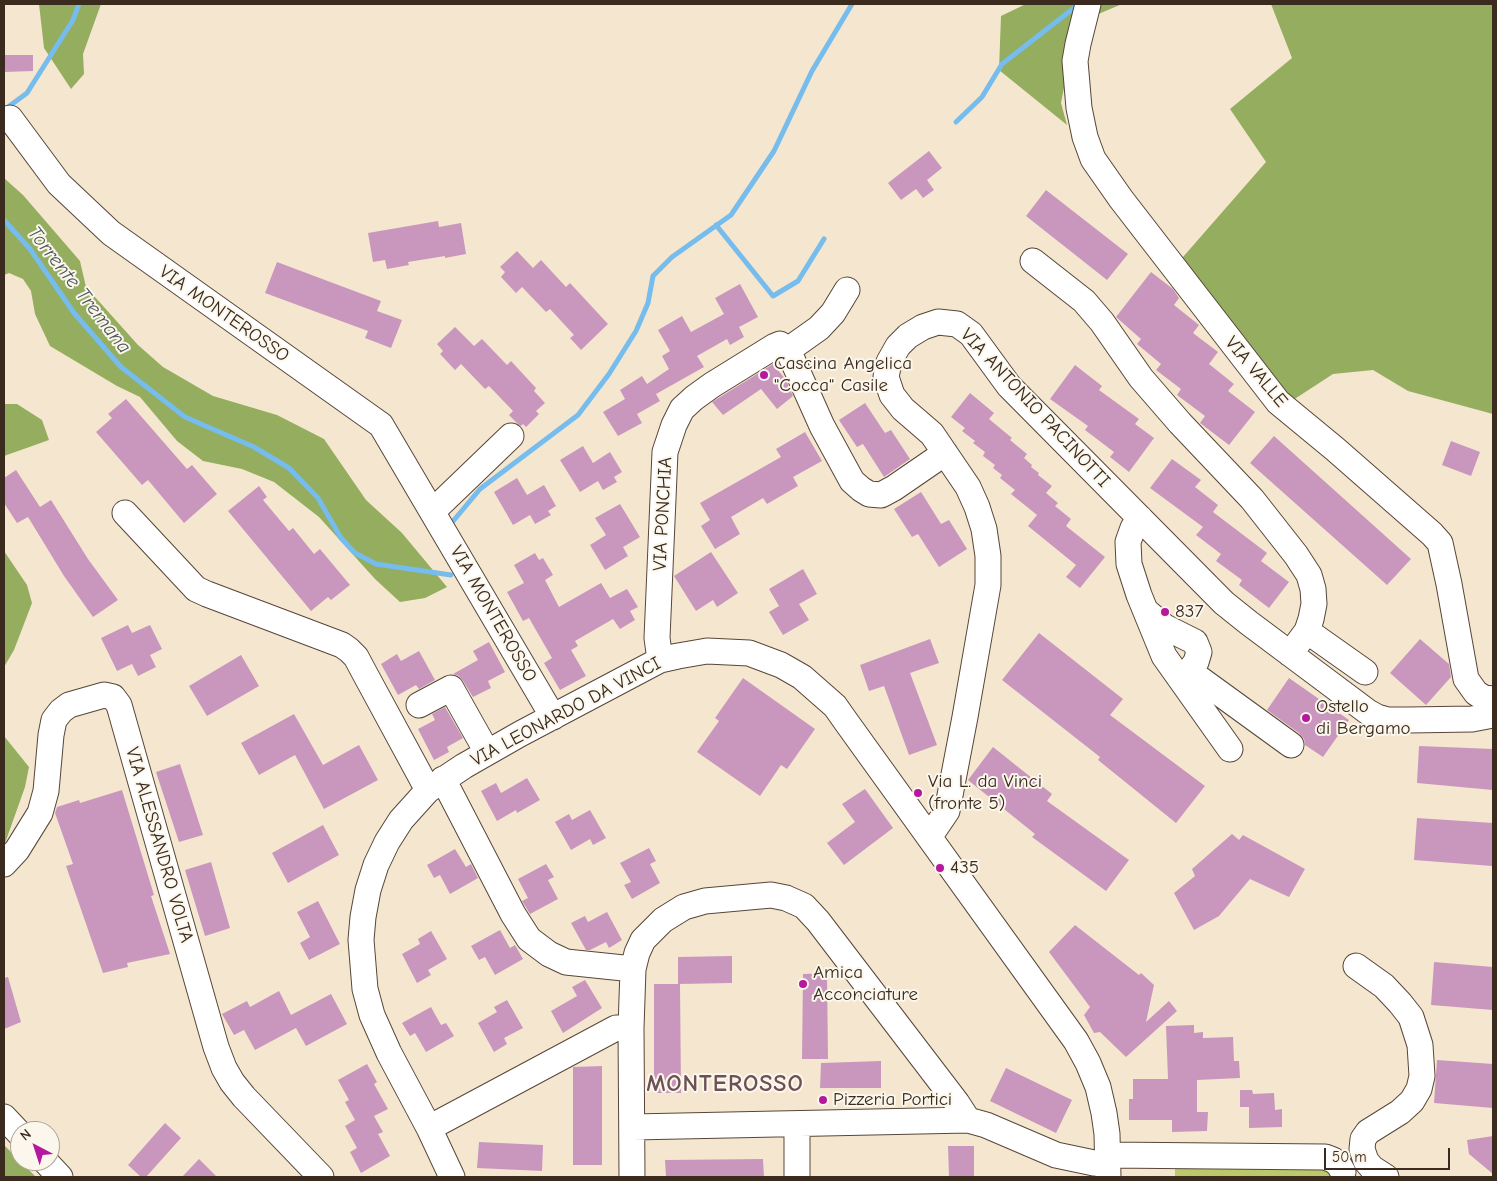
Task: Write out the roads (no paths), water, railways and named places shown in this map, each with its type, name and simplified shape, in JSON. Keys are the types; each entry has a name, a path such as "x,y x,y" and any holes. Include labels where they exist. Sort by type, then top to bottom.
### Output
{"street":[{"name":"VIA VALLE","path":"1088,4 1075,61 1079,108 1085,137 1093,159 1121,199 1278,402 1335,449 1440,543 1466,679 1476,693 1484,698 1493,698"},
{"name":"VIA MONTEROSSO","path":"10,118 60,184 110,233 381,425 553,717"},
{"path":"1033,261 1084,301 1102,322 1141,378 1180,423 1252,499 1286,541 1308,575 1313,589 1314,604 1306,631 1290,654"},
{"path":"848,290 833,313 819,328 788,350 822,426 852,481 869,494 881,495 945,453"},
{"name":"VIA ANTONIO PACINOTTI","path":"930,836 947,811 988,585 988,556 984,529 968,486 932,434 918,420 903,410 892,395 886,377 889,362 898,346 908,336 923,327 938,322 957,324 971,334 1009,386 1224,603 1368,712 1388,720 1472,719 1493,716"},
{"name":"VIA PONCHIA","path":"660,660 657,638 665,452 674,425 682,409 712,385 775,346 780,344 788,350"},
{"path":"433,511 511,436"},
{"path":"125,513 196,589 342,645 349,650 436,785 520,928 529,939 549,954 566,962 633,969"},
{"path":"1140,518 1128,542 1129,564 1164,656 1186,676 1291,745"},
{"path":"1146,611 1165,627 1194,642 1200,652 1196,662 1186,676"},
{"path":"1306,631 1365,672"},
{"name":"VIA LEONARDO DA VINCI","path":"452,1177 429,1128 388,1053 372,1015 365,989 361,940 368,890 376,865 387,842 402,820 436,785 487,752 660,660 707,651 749,653 781,665 802,677 834,706 930,836 1076,1041 1088,1062 1098,1087 1104,1112 1108,1166"},
{"path":"1186,676 1230,749"},
{"path":"418,705 451,688 487,752"},
{"name":"VIA ALESSANDRO VOLTA","path":"4,864 17,850 40,813 46,791 54,720 69,704 104,695 113,697 119,705 216,1047 224,1068 244,1097 321,1177"},
{"path":"632,1177 631,1028 633,969 636,954 643,940 662,920 684,907 705,901 771,895 786,898 804,906 818,921 958,1104 968,1120"},
{"path":"1356,966 1384,986 1400,1002 1411,1017 1420,1045 1422,1076 1419,1089 1412,1101 1400,1112 1368,1132 1363,1139 1362,1149 1366,1160 1372,1168 1386,1177"},
{"path":"429,1128 616,1028 631,1028"},
{"path":"633,1127 968,1120 986,1125 1056,1154 1108,1166 1325,1157 1339,1165 1343,1172"},
{"path":"797,1124 797,1177"}],"waterway":[{"path":"4,110 27,93 73,20 79,4"},
{"path":"449,526 480,489 578,415 609,374 636,331 648,303 653,276 672,257 731,215 774,151 812,71 852,4"},
{"path":"956,122 982,97 1002,64 1079,4"},
{"name":"Torrente Tremana","path":"4,220 30,249 74,313 121,367 185,417 254,447 289,468 318,498 341,538 355,553 376,564 451,575"},
{"path":"716,225 773,296 798,281 824,239"}],"place":[{"name":"Cascina Angelica \"Cocca\" Casile","path":"764,375"},
{"name":"837","path":"1165,612"},
{"name":"Ostello di Bergamo","path":"1306,718"},
{"name":"Via L. da Vinci (fronte 5)","path":"918,793"},
{"name":"435","path":"940,868"},
{"name":"Amica Acconciature","path":"803,984"},
{"name":"Pizzeria Portici","path":"823,1100"}],"district":[{"name":"MONTEROSSO","path":"725,1084"}]}
